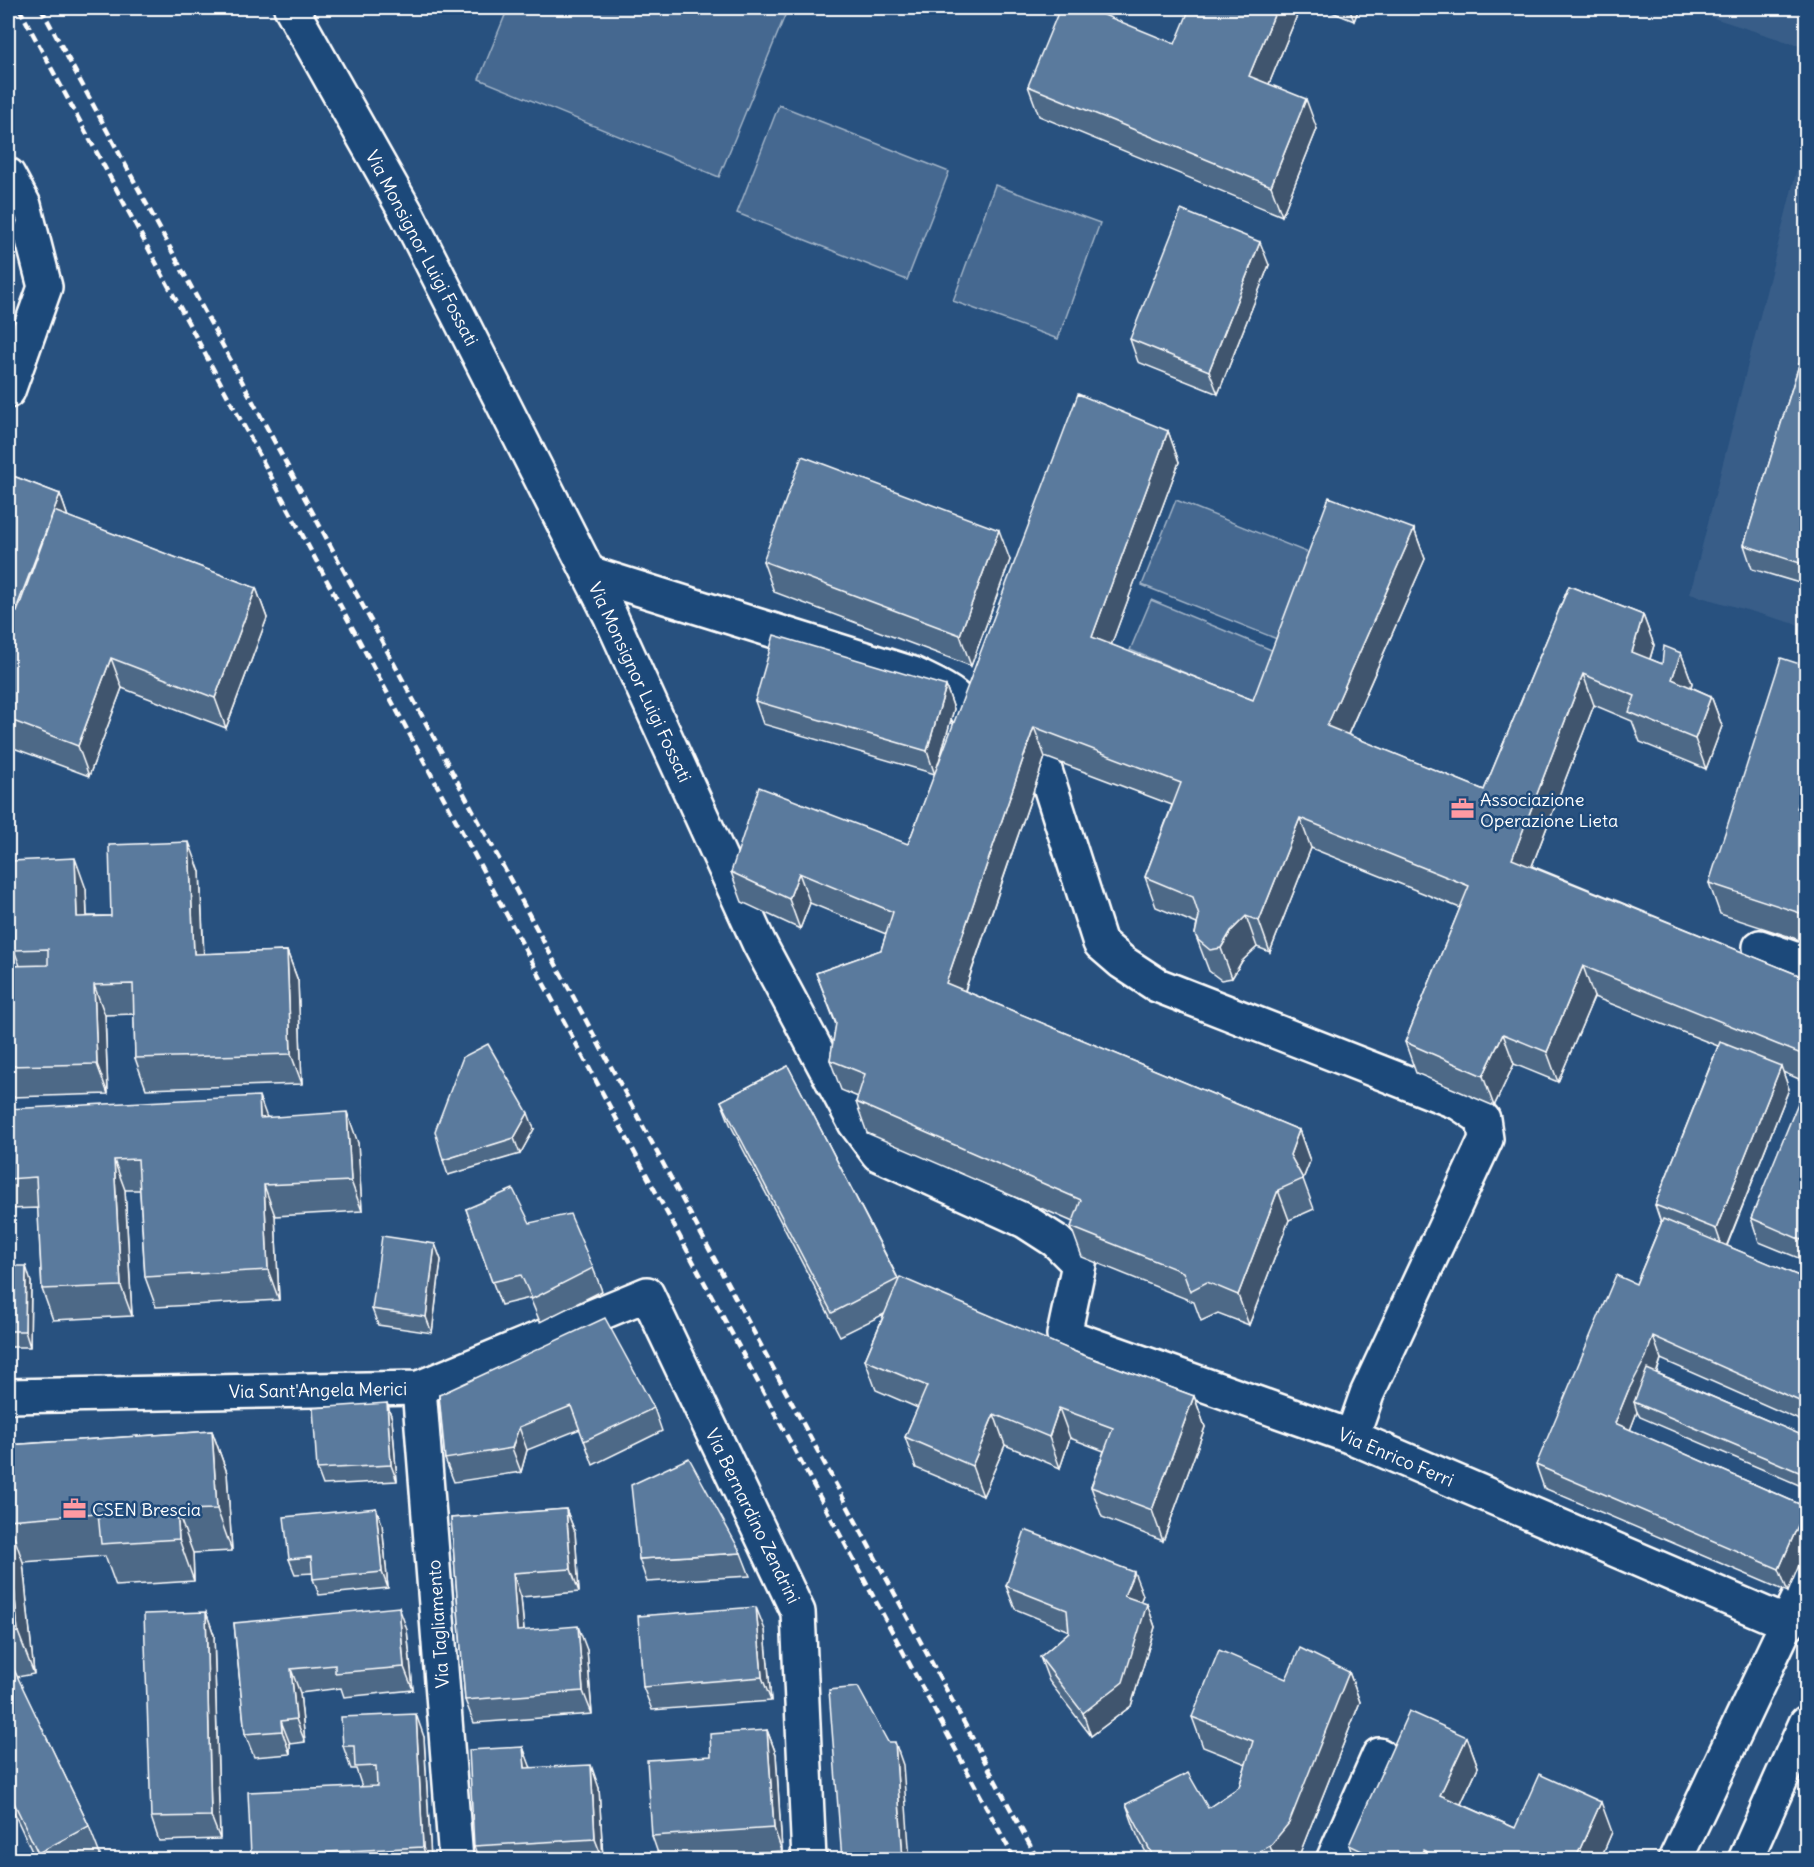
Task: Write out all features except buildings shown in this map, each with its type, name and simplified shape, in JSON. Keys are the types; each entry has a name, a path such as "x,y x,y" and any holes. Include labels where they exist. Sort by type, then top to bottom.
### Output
{"street":[{"name":"Via Monsignor Luigi Fossati","path":"291,8 408,216 589,573 672,749 759,943 867,1142 878,1154 1025,1221 1056,1241 1079,1264"},
{"path":"8,175 24,205 45,287 8,391"},
{"path":"589,573 913,674 956,695 968,710 975,727"},
{"path":"1043,764 1100,943 1122,962 1157,985 1458,1103 1484,1119 1486,1139 1367,1394 1352,1437"},
{"path":"1760,947 1806,963"},
{"name":"Via Enrico Ferri","path":"1079,1264 1065,1335 1352,1437 1789,1624"},
{"name":"Via Sant'Angela Merici","path":"8,1396 419,1388 646,1294"},
{"name":"Via Bernardino Zendrini","path":"646,1294 798,1612 810,1860"},
{"name":"Via Tagliamento","path":"419,1388 456,1860"},
{"path":"1675,1860 1789,1624 1806,1583"},
{"path":"1745,1860 1806,1723"},
{"path":"1333,1860 1379,1755"}],"shaded area":[{"path":"508,8 788,8 719,177 479,79"},
{"path":"1683,8 1806,8 1806,48"},
{"path":"779,105 949,172 907,280 737,213"},
{"path":"1806,133 1806,627 1690,594"},
{"path":"995,185 1100,223 1058,339 953,301"},
{"path":"1176,500 1321,558 1287,643 1142,585"},
{"path":"1151,600 1281,654 1260,704 1130,650"}],"railway":[{"path":"19,8 1015,1860"},
{"path":"41,8 1038,1860"}],"place":[{"name":"Associazione Operazione Lieta","path":"1462,809"},
{"name":"CSEN Brescia","path":"74,1509"}]}
